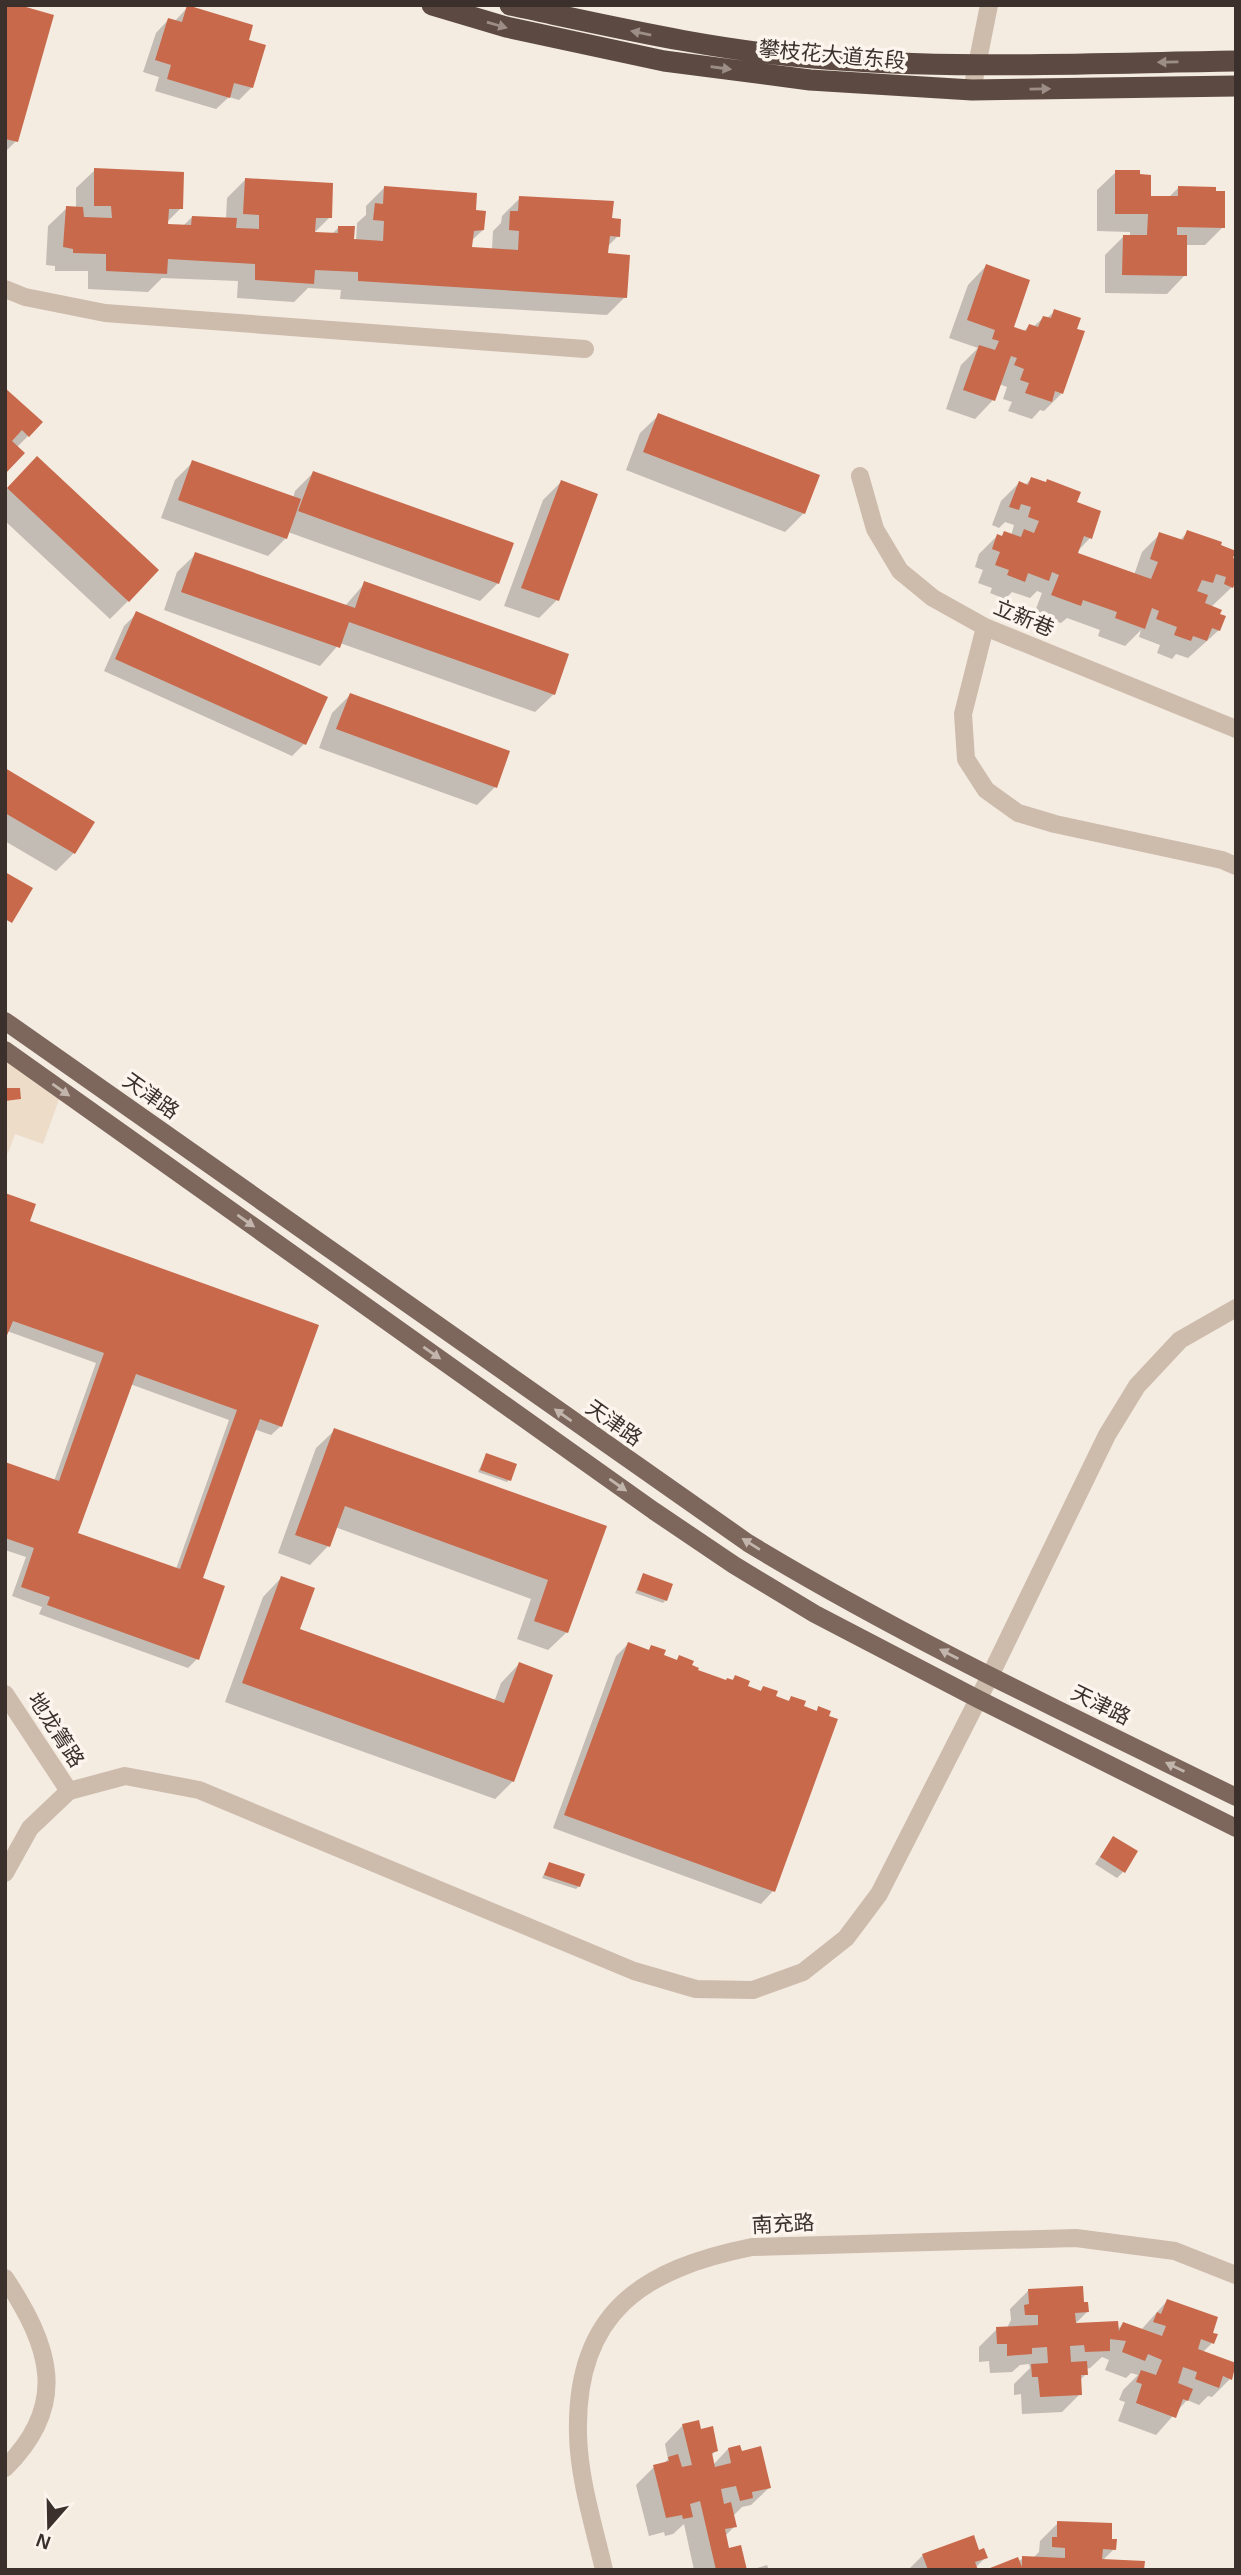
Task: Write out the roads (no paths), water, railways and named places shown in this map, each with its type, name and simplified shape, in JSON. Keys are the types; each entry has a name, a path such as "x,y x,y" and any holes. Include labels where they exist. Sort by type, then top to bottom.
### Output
{"highway":[{"name":"攀枝花大道东段","path":"432,5 506,27 664,61 810,80 972,90 1236,86"},
{"name":"攀枝花大道东段","path":"510,5 666,38 812,58 977,64 1236,61"}],"main road":[{"name":"天津路","path":"5,1021 748,1542 828,1591 990,1676 1236,1797"},
{"path":"5,1050 734,1565 815,1614 1236,1828"}],"street":[{"path":"972,90 989,5"},
{"path":"5,289 25,297 105,313 585,349"},
{"name":"立新巷","path":"860,476 875,528 900,571 933,598 985,627 1236,729"},
{"path":"985,627 963,713 966,759 986,790 1018,813 1055,824 1222,860 1236,866"},
{"path":"5,1873 30,1828 69,1791 125,1776 199,1790 634,1970 696,1989 753,1990 803,1972 846,1938 879,1894 990,1676 1107,1435 1137,1386 1180,1340 1236,1308"},
{"name":"地龙箐路","path":"5,1694 69,1791"},
{"name":"南充路","path":"604,2570 583,2479 578,2436 579,2394 589,2355 607,2320 633,2293 670,2270 708,2256 752,2247 1076,2238 1175,2251 1236,2275"},
{"path":"5,2278 26,2309 43,2348 48,2389 37,2426 5,2468"}]}
